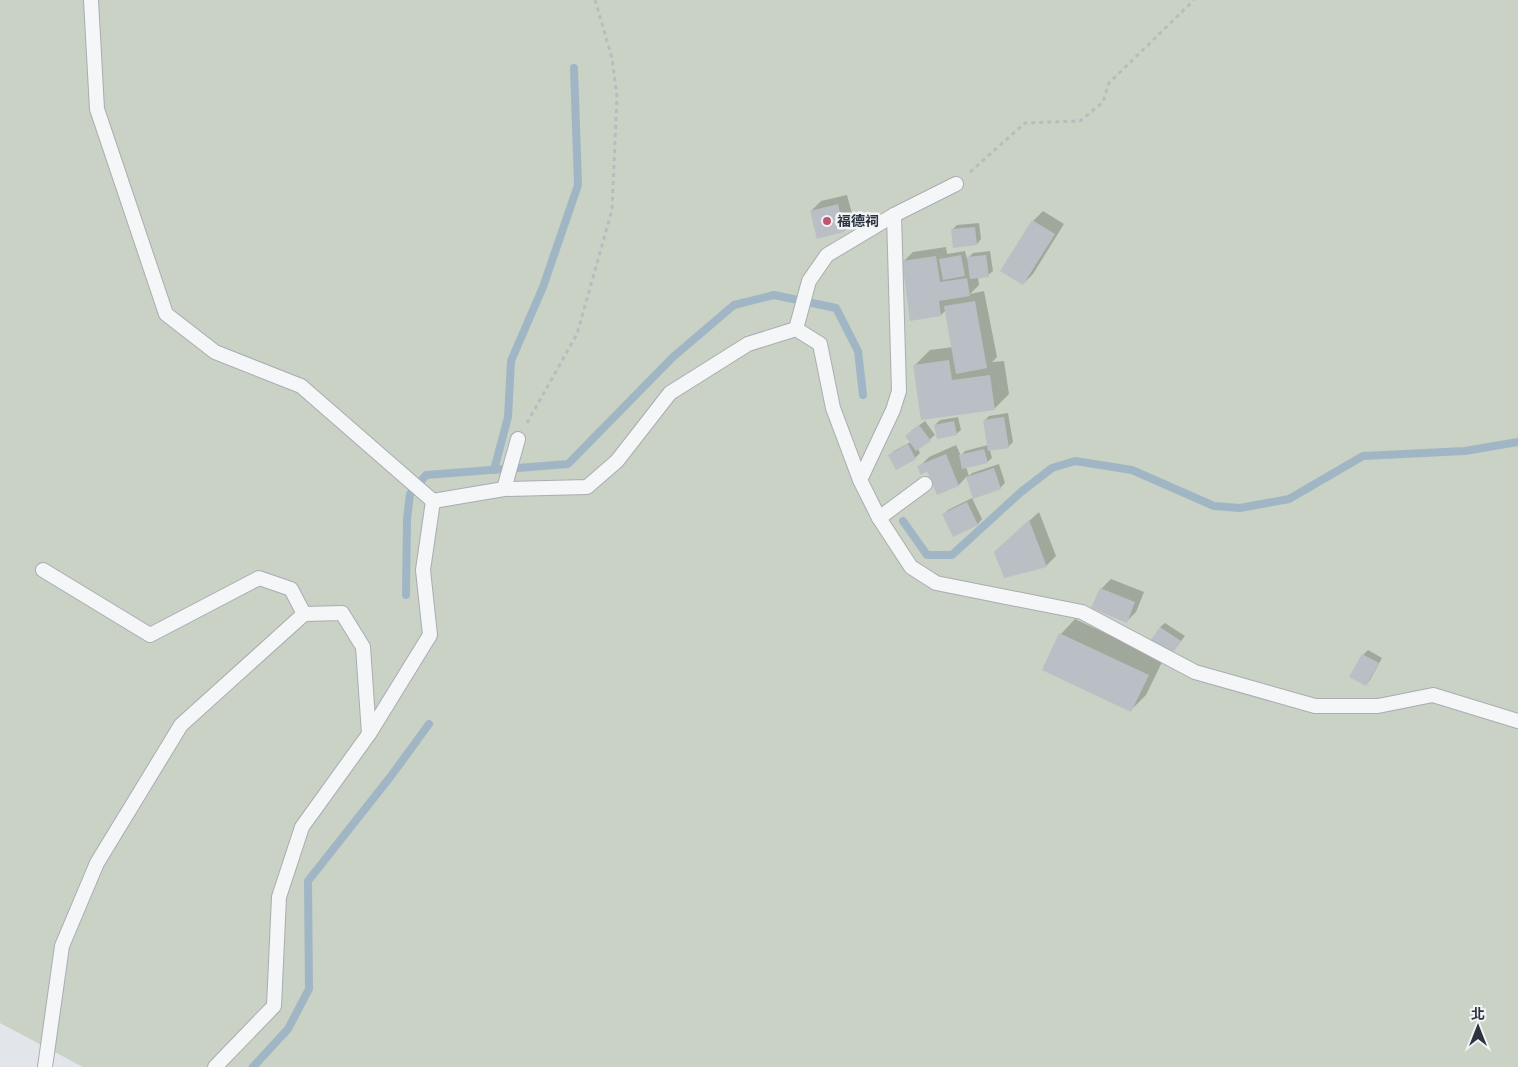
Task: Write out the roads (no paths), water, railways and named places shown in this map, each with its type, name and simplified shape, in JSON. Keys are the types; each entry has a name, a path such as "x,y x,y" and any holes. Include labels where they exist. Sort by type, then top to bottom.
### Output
{"lane":[{"path":"91,0 97,110 166,314 215,352 301,386 433,501"},
{"path":"796,329 809,281 826,256 894,215 956,184"},
{"path":"860,480 893,410 899,391 894,215"},
{"path":"433,501 504,489 587,487 617,461 670,393 748,344 796,329 820,344 833,408 860,480 879,518 911,567 936,583 1082,612 1195,672 1315,706 1378,706 1433,695 1518,721"},
{"path":"504,489 518,439"},
{"path":"879,518 925,484"},
{"path":"215,1067 274,1006 279,898 302,827 369,734 430,635 423,570 433,501"},
{"path":"43,570 150,635 259,578 291,589 304,614"},
{"path":"45,1067 62,946 97,863 181,725 304,614 342,613 363,647 369,734"}],"waterway":[{"path":"494,470 508,417 511,361 543,287 578,185 574,68"},
{"path":"406,595 407,519 410,494 426,475 568,464 673,357 734,305 774,295 836,308 858,351 863,395"},
{"path":"903,521 927,555 952,555 1021,492 1052,468 1075,461 1132,470 1214,506 1240,508 1289,499 1363,456 1465,451 1518,442"},
{"path":"253,1067 288,1029 309,989 308,881 391,776 429,724"}],"place":[{"name":"福德祠","path":"827,221"}]}
